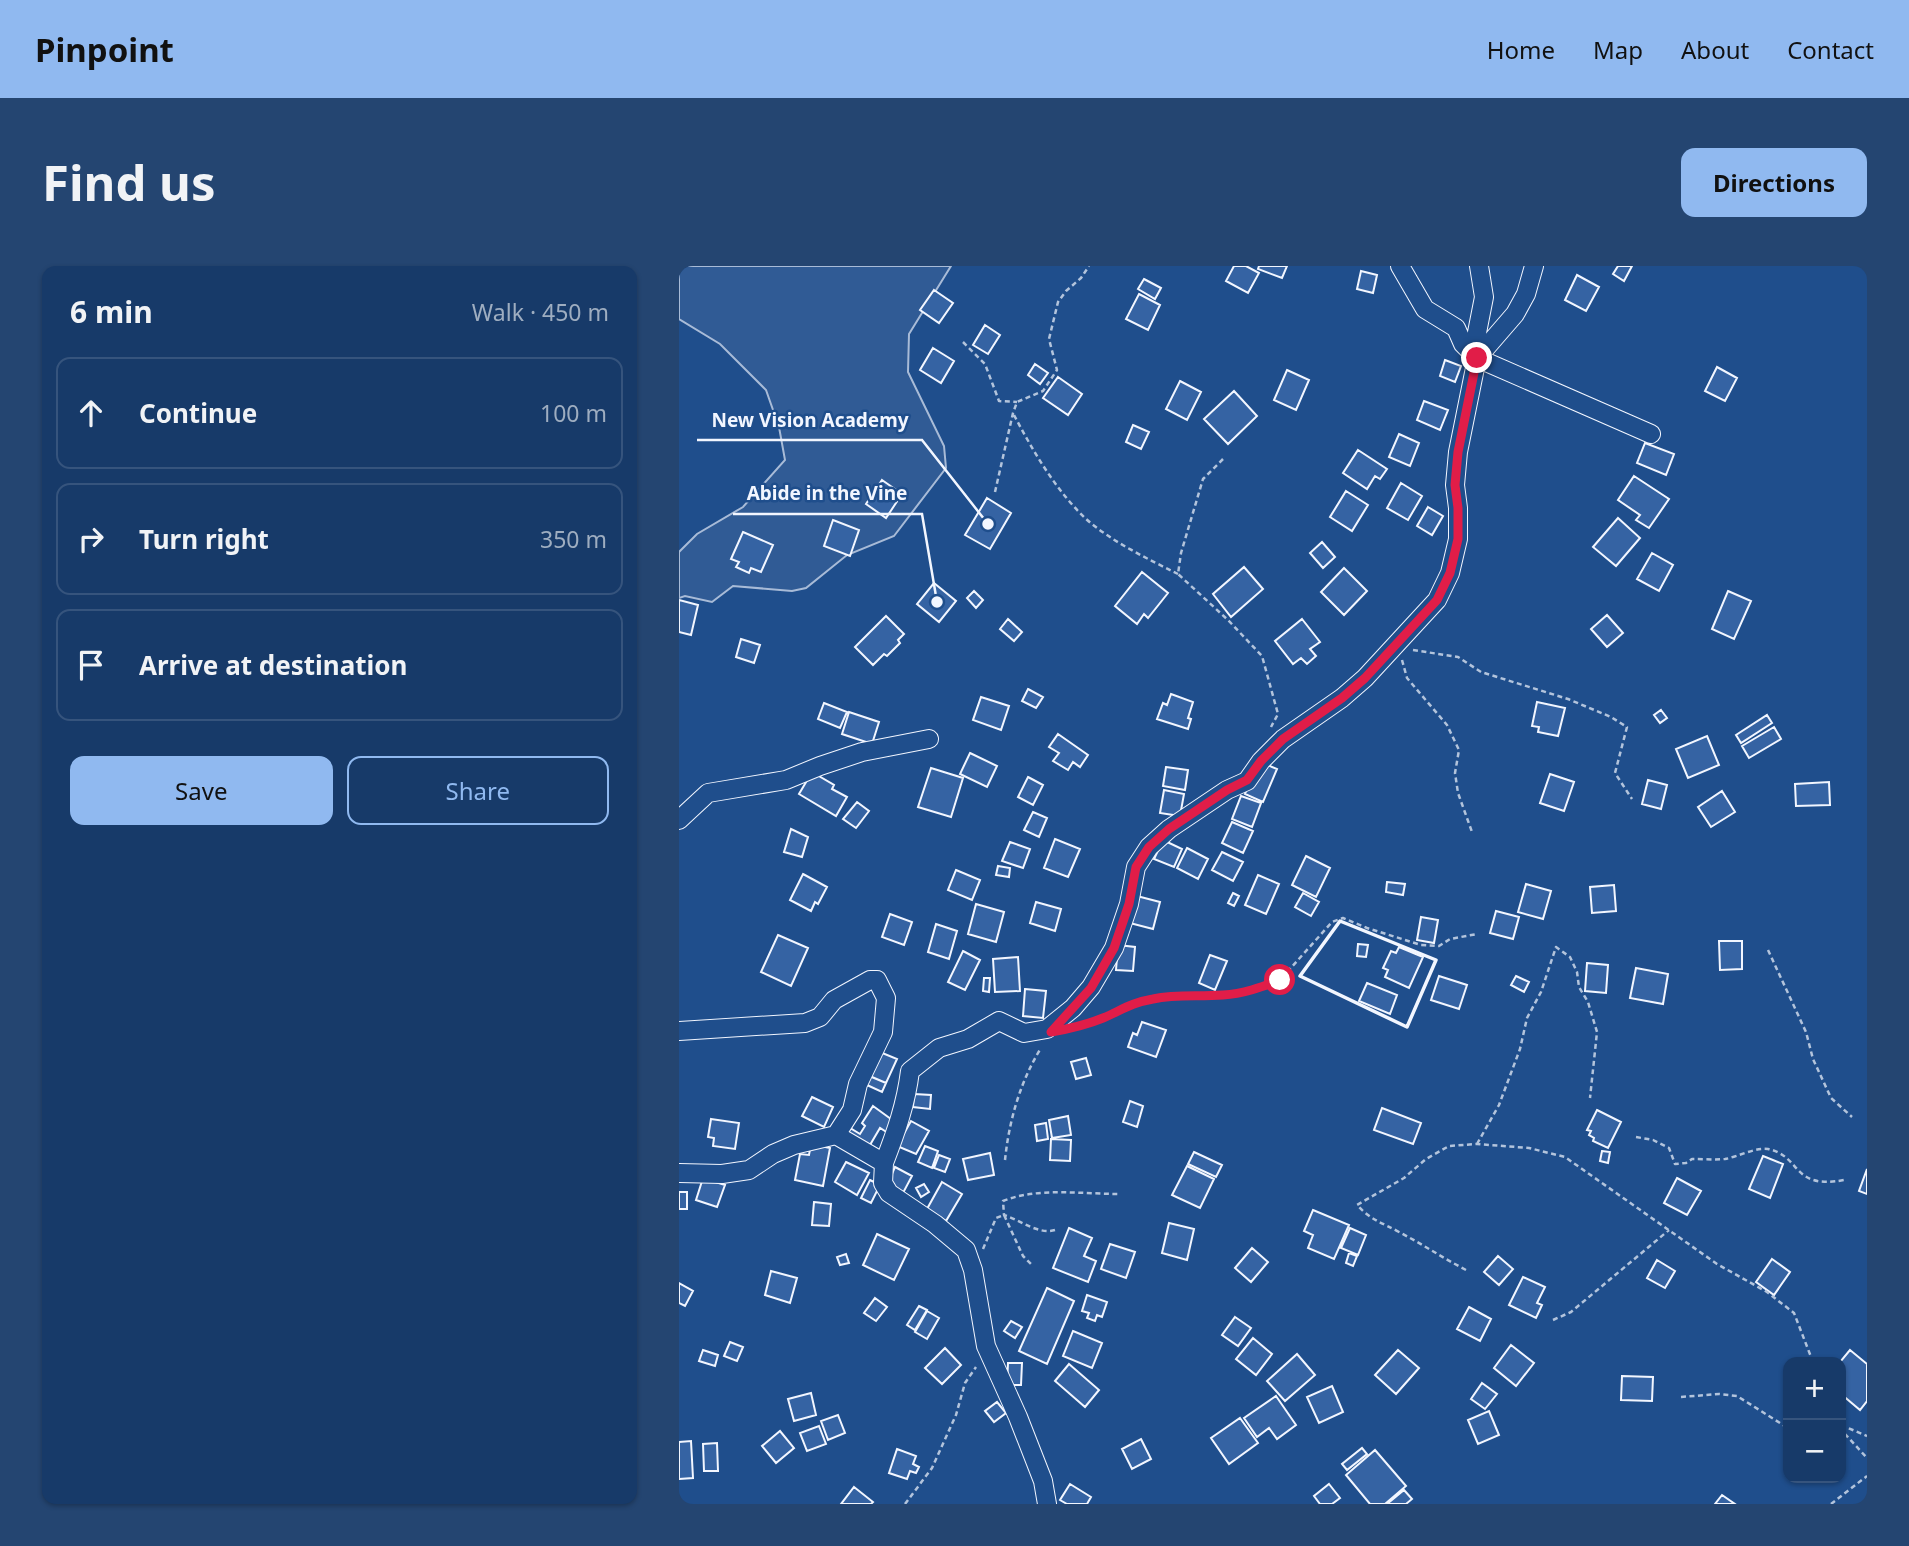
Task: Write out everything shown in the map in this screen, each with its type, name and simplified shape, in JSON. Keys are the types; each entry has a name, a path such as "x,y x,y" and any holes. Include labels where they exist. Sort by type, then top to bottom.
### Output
{"street":[{"path":"1400,266 1425,309 1456,328 1463,344 1475,356 1651,434"},
{"path":"1047,1504 1043,1481 1018,1416 986,1346 974,1270 966,1250 935,1224 889,1193 883,1183 884,1163 907,1096 910,1071 939,1048 968,1039 999,1021 1024,1033 1047,1029 1073,1008 1091,988 1114,948 1129,904 1136,867 1149,847 1169,829 1227,790 1247,780 1276,746 1365,678 1401,643 1437,600 1450,573 1458,539 1455,485 1458,452 1484,297 1479,266"},
{"path":"1475,356 1515,314 1526,294 1534,266"},
{"path":"679,820 708,793 786,780 862,752 929,739"},
{"path":"679,1031 805,1023 820,1017 834,1000 870,980 877,980 886,998 883,1032 858,1084 852,1110 836,1135"},
{"path":"679,1173 722,1174 749,1170 793,1145 836,1135 884,1163"}],"path":[{"path":"963,342 985,364 999,401 1017,402 1043,391 1057,370 1049,339 1058,302 1089,266"},
{"path":"995,492 1017,402"},
{"path":"1013,413 1034,452 1086,519 1137,554 1178,574 1262,656 1278,714 1269,730 1276,746"},
{"path":"1178,574 1181,553 1203,479 1223,459"},
{"path":"1472,832 1458,793 1455,774 1459,750 1447,725 1407,678 1401,643 1458,657 1481,672 1568,699 1611,717 1627,727 1615,773 1632,799"},
{"path":"1073,1028 1104,1018 1124,1006 1153,999 1184,994 1223,995 1255,990 1280,980 1332,922 1343,918 1421,945 1439,946 1450,939 1478,934"},
{"path":"1477,1144 1499,1105 1520,1049 1528,1018 1541,992 1556,947 1570,957 1597,1032 1590,1098"},
{"path":"1768,950 1806,1032 1812,1059 1831,1098 1852,1117"},
{"path":"1005,1160 1014,1108 1032,1062 1044,1042"},
{"path":"1636,1137 1653,1140 1669,1148 1675,1164 1686,1163 1692,1159 1724,1159 1766,1149 1783,1156 1800,1175 1825,1184 1845,1180"},
{"path":"1467,1270 1435,1255 1399,1232 1370,1220 1357,1205 1404,1178 1426,1159 1449,1146 1477,1144 1529,1148 1565,1157 1717,1264 1767,1292 1794,1312 1811,1357"},
{"path":"1031,1264 1023,1256 1004,1215 1003,1201 1018,1195 1119,1194"},
{"path":"974,1270 996,1219 1004,1215"},
{"path":"1004,1215 1029,1226 1055,1230"},
{"path":"1553,1320 1571,1312 1669,1230"},
{"path":"905,1504 932,1468 956,1415 965,1383 974,1368 992,1362"},
{"path":"1681,1397 1719,1394 1737,1396 1783,1425"},
{"path":"1846,1427 1867,1436"},
{"path":"1846,1435 1867,1458"},
{"path":"1831,1504 1867,1476"}],"shaded area":[{"path":"679,266 951,266 909,334 908,372 944,446 946,468 894,536 847,555 806,588 792,591 733,586 712,602 685,596 679,598 679,552 697,534 743,507 785,460 779,427 766,390 720,344 679,319"}],"building":[{"path":"1234,266 1246,266 1259,273 1248,293 1226,281"},
{"path":"1259,266 1287,266 1282,278 1258,269"},
{"path":"1618,266 1632,266 1624,281 1613,274"},
{"path":"1361,271 1377,275 1373,293 1357,289"},
{"path":"1577,275 1599,287 1586,311 1565,300"},
{"path":"1144,279 1161,288 1155,299 1138,289"},
{"path":"934,290 953,303 939,323 920,310"},
{"path":"1139,294 1160,305 1148,330 1126,319"},
{"path":"985,325 1000,335 988,354 973,345"},
{"path":"933,348 954,361 941,383 920,370"},
{"path":"1445,360 1461,366 1455,382 1440,376"},
{"path":"1035,364 1048,373 1040,384 1028,375"},
{"path":"1717,367 1737,378 1725,401 1705,391"},
{"path":"1287,370 1309,380 1296,410 1274,400"},
{"path":"1058,377 1082,394 1068,415 1043,398"},
{"path":"1180,381 1201,392 1187,420 1166,409"},
{"path":"1234,391 1257,416 1228,444 1204,419"},
{"path":"1424,401 1448,410 1440,430 1417,420"},
{"path":"1133,425 1149,432 1141,449 1126,442"},
{"path":"1399,434 1419,443 1410,466 1389,457"},
{"path":"1645,443 1674,454 1666,475 1637,463"},
{"path":"1358,450 1387,469 1380,479 1375,476 1367,489 1343,473"},
{"path":"1634,476 1669,499 1649,528 1636,520 1640,515 1618,500"},
{"path":"882,480 902,494 886,518 866,504"},
{"path":"1401,483 1422,496 1408,520 1387,508"},
{"path":"1346,491 1368,505 1352,531 1330,517"},
{"path":"987,498 1011,513 990,549 965,535"},
{"path":"1428,507 1443,516 1432,535 1417,526"},
{"path":"1618,518 1640,538 1616,566 1593,547"},
{"path":"833,520 859,530 850,556 824,546"},
{"path":"743,532 773,545 761,572 751,568 749,573 736,567 739,562 731,559"},
{"path":"1322,542 1335,557 1323,568 1310,553"},
{"path":"1652,553 1673,565 1659,591 1637,579"},
{"path":"1244,567 1263,589 1231,617 1213,594"},
{"path":"1344,568 1367,591 1344,615 1321,592"},
{"path":"1142,572 1168,593 1148,618 1144,614 1137,624 1115,606"},
{"path":"934,583 956,601 939,622 917,604"},
{"path":"974,591 983,600 976,608 967,598"},
{"path":"1728,591 1751,601 1734,639 1712,629"},
{"path":"679,600 698,605 691,635 679,632"},
{"path":"1607,615 1623,633 1607,647 1591,629"},
{"path":"886,616 904,634 898,640 900,643 887,656 884,654 873,665 855,647"},
{"path":"1008,619 1022,632 1014,641 1000,629"},
{"path":"1302,619 1320,642 1310,649 1316,656 1307,664 1301,658 1293,664 1275,641"},
{"path":"741,639 760,645 754,663 736,657"},
{"path":"1028,689 1043,697 1036,708 1022,701"},
{"path":"1171,694 1193,702 1188,729 1157,719 1163,703 1167,705"},
{"path":"981,697 1009,706 1001,730 973,720"},
{"path":"1537,702 1565,708 1558,736 1538,732 1539,727 1532,726"},
{"path":"824,703 847,712 840,728 818,719"},
{"path":"1661,710 1667,718 1660,723 1654,715"},
{"path":"849,712 879,722 872,744 842,734"},
{"path":"1767,715 1772,723 1741,743 1736,735"},
{"path":"1774,727 1781,739 1749,758 1742,746"},
{"path":"1058,734 1088,755 1080,767 1073,762 1068,770 1053,761 1059,753 1049,747"},
{"path":"1707,736 1719,765 1688,778 1676,749"},
{"path":"970,753 997,766 987,787 960,774"},
{"path":"1258,761 1277,769 1263,802 1245,794"},
{"path":"1166,767 1188,770 1185,790 1163,786"},
{"path":"931,768 963,778 951,817 918,807"},
{"path":"812,772 834,785 832,789 847,797 836,816 799,794"},
{"path":"1550,774 1574,782 1564,811 1540,803"},
{"path":"1028,777 1043,785 1033,805 1018,797"},
{"path":"1648,780 1667,785 1661,809 1642,804"},
{"path":"1829,782 1830,805 1796,806 1795,784"},
{"path":"1164,790 1184,794 1180,816 1160,813"},
{"path":"1722,791 1735,812 1711,827 1698,807"},
{"path":"1241,796 1261,803 1252,827 1232,819"},
{"path":"857,802 869,811 856,828 843,819"},
{"path":"1033,812 1047,818 1039,837 1024,830"},
{"path":"1232,822 1253,831 1243,853 1222,843"},
{"path":"791,829 808,837 802,857 784,852"},
{"path":"1055,839 1080,849 1068,877 1044,868"},
{"path":"1163,840 1182,849 1174,867 1154,859"},
{"path":"1010,842 1030,849 1023,868 1002,861"},
{"path":"1187,848 1208,859 1198,879 1177,868"},
{"path":"1222,852 1243,862 1233,881 1212,870"},
{"path":"1306,856 1330,868 1316,897 1292,885"},
{"path":"998,866 1010,868 1009,877 996,875"},
{"path":"956,870 980,880 972,900 948,890"},
{"path":"803,874 827,887 811,911 790,900"},
{"path":"1258,875 1279,884 1266,914 1245,905"},
{"path":"1387,882 1405,884 1403,895 1386,892"},
{"path":"1526,884 1551,891 1543,919 1518,912"},
{"path":"1614,885 1616,911 1592,913 1590,887"},
{"path":"1233,893 1239,896 1234,906 1228,903"},
{"path":"1303,893 1319,902 1311,916 1295,907"},
{"path":"1133,895 1160,902 1153,929 1126,922"},
{"path":"1036,902 1061,909 1055,931 1030,923"},
{"path":"976,904 1004,912 996,942 968,934"},
{"path":"1496,911 1519,917 1513,939 1490,933"},
{"path":"890,914 912,922 904,945 882,937"},
{"path":"1421,917 1438,920 1434,943 1417,940"},
{"path":"936,924 957,931 949,959 928,952"},
{"path":"778,935 808,948 791,986 761,972"},
{"path":"1719,941 1742,941 1742,969 1720,970"},
{"path":"1358,944 1368,945 1366,957 1357,956"},
{"path":"1118,945 1135,947 1133,971 1116,970"},
{"path":"1399,947 1423,957 1409,988 1385,977 1388,970 1383,968 1391,951 1396,953"},
{"path":"963,951 980,960 965,990 948,982"},
{"path":"1210,955 1227,961 1215,990 1199,983"},
{"path":"1018,957 1020,991 995,992 993,959"},
{"path":"1587,963 1608,965 1606,993 1585,991"},
{"path":"1636,968 1668,974 1663,1004 1630,998"},
{"path":"1439,976 1467,985 1459,1009 1431,1000"},
{"path":"1516,976 1529,982 1524,992 1511,985"},
{"path":"984,978 990,978 989,992 983,991"},
{"path":"1367,983 1397,995 1390,1014 1359,1001"},
{"path":"1025,989 1046,991 1043,1018 1023,1016"},
{"path":"1142,1022 1166,1030 1156,1057 1128,1047 1133,1033 1137,1035"},
{"path":"875,1050 897,1059 886,1083 865,1074"},
{"path":"1086,1058 1091,1075 1076,1079 1071,1062"},
{"path":"867,1075 886,1083 882,1092 867,1085"},
{"path":"914,1094 931,1095 930,1109 913,1107"},
{"path":"812,1097 833,1107 824,1127 802,1116"},
{"path":"1130,1101 1143,1106 1137,1127 1123,1122"},
{"path":"873,1106 895,1122 888,1133 880,1128 867,1150 846,1136 850,1128 860,1134 865,1126 862,1123"},
{"path":"1382,1108 1421,1123 1413,1144 1374,1130"},
{"path":"1597,1110 1621,1122 1608,1148 1593,1141 1594,1138 1589,1135 1591,1131 1587,1130"},
{"path":"1068,1116 1071,1135 1052,1138 1049,1120"},
{"path":"711,1119 739,1123 735,1149 713,1146 714,1138 708,1137"},
{"path":"911,1121 929,1131 916,1154 897,1146"},
{"path":"1046,1123 1048,1139 1037,1141 1035,1125"},
{"path":"1051,1139 1071,1140 1070,1161 1050,1160"},
{"path":"811,1144 830,1148 823,1186 795,1180 800,1154 809,1155"},
{"path":"925,1146 938,1151 932,1168 918,1162"},
{"path":"1602,1151 1610,1152 1608,1163 1600,1161"},
{"path":"1194,1152 1222,1165 1216,1177 1188,1164"},
{"path":"990,1153 994,1175 968,1180 963,1159"},
{"path":"939,1155 950,1159 945,1172 934,1168"},
{"path":"1763,1156 1783,1164 1770,1198 1749,1189"},
{"path":"846,1162 869,1173 857,1195 835,1182"},
{"path":"1187,1166 1214,1179 1200,1208 1172,1195"},
{"path":"895,1167 912,1176 903,1193 887,1185"},
{"path":"1867,1169 1867,1194 1859,1191"},
{"path":"703,1178 725,1185 717,1207 696,1200"},
{"path":"1677,1178 1701,1191 1687,1215 1664,1203"},
{"path":"870,1180 880,1185 871,1203 861,1198"},
{"path":"942,1182 962,1194 946,1221 927,1209"},
{"path":"924,1184 929,1192 921,1197 916,1188"},
{"path":"679,1192 687,1192 687,1209 679,1209"},
{"path":"814,1202 831,1204 829,1226 812,1225"},
{"path":"1313,1210 1349,1225 1334,1259 1308,1248 1313,1235 1304,1231"},
{"path":"1169,1223 1194,1229 1187,1260 1162,1253"},
{"path":"1069,1228 1092,1238 1084,1256 1096,1261 1088,1282 1053,1268"},
{"path":"1350,1228 1366,1235 1358,1255 1341,1248"},
{"path":"877,1234 909,1249 894,1280 863,1265"},
{"path":"1110,1244 1135,1252 1126,1278 1101,1269"},
{"path":"1252,1248 1268,1262 1251,1282 1235,1268"},
{"path":"1349,1253 1357,1256 1353,1266 1346,1263"},
{"path":"846,1254 849,1263 840,1265 837,1257"},
{"path":"1498,1256 1513,1269 1499,1285 1484,1272"},
{"path":"1772,1259 1790,1272 1774,1295 1756,1282"},
{"path":"1657,1260 1675,1271 1665,1288 1647,1278"},
{"path":"771,1271 797,1278 790,1303 765,1295"},
{"path":"1523,1277 1545,1287 1537,1303 1542,1305 1536,1318 1509,1305"},
{"path":"679,1283 693,1291 685,1306 679,1303"},
{"path":"1047,1288 1074,1301 1047,1364 1019,1351"},
{"path":"1087,1295 1107,1302 1102,1317 1097,1315 1095,1321 1087,1318 1089,1313 1082,1311"},
{"path":"875,1298 887,1307 876,1321 864,1313"},
{"path":"919,1306 927,1310 915,1330 907,1325"},
{"path":"1469,1307 1491,1319 1480,1341 1457,1329"},
{"path":"927,1311 939,1318 927,1339 915,1332"},
{"path":"1235,1317 1251,1328 1238,1346 1222,1335"},
{"path":"1011,1321 1022,1327 1015,1338 1004,1331"},
{"path":"1073,1331 1102,1343 1092,1368 1063,1356"},
{"path":"1253,1338 1272,1354 1256,1375 1236,1359"},
{"path":"730,1342 743,1347 737,1361 724,1356"},
{"path":"1511,1345 1534,1363 1516,1386 1494,1368"},
{"path":"945,1348 961,1365 942,1384 925,1368"},
{"path":"703,1350 718,1355 715,1366 699,1361"},
{"path":"1398,1350 1419,1368 1396,1394 1375,1375"},
{"path":"1850,1350 1867,1364 1867,1401 1860,1410 1846,1398 1844,1357"},
{"path":"1297,1354 1315,1375 1285,1401 1267,1381"},
{"path":"1008,1363 1022,1363 1021,1385 1007,1385"},
{"path":"1069,1364 1099,1390 1085,1407 1055,1381"},
{"path":"1622,1376 1653,1377 1652,1401 1621,1400"},
{"path":"1482,1383 1497,1394 1485,1409 1471,1399"},
{"path":"1332,1386 1343,1412 1319,1423 1307,1397"},
{"path":"811,1393 816,1415 794,1421 788,1399"},
{"path":"1276,1396 1296,1425 1277,1439 1269,1428 1257,1437 1244,1418"},
{"path":"997,1402 1006,1413 994,1422 985,1411"},
{"path":"1489,1411 1499,1435 1478,1444 1468,1420"},
{"path":"838,1415 845,1433 828,1440 821,1421"},
{"path":"1240,1418 1258,1443 1229,1464 1211,1438"},
{"path":"819,1426 826,1444 807,1451 800,1433"},
{"path":"780,1431 794,1448 776,1463 762,1446"},
{"path":"1141,1439 1151,1459 1132,1469 1122,1449"},
{"path":"691,1441 693,1478 679,1479 679,1442"},
{"path":"717,1443 718,1471 704,1471 703,1444"},
{"path":"1362,1448 1367,1454 1347,1470 1342,1464"},
{"path":"897,1449 916,1456 913,1464 919,1467 916,1473 910,1471 907,1479 889,1473"},
{"path":"1375,1450 1406,1486 1385,1504 1370,1504 1346,1475"},
{"path":"1070,1484 1091,1497 1087,1504 1067,1504 1060,1500"},
{"path":"1329,1484 1340,1498 1332,1504 1320,1504 1314,1496"},
{"path":"854,1487 873,1502 841,1504"},
{"path":"1404,1490 1412,1499 1406,1504 1387,1504"},
{"path":"1722,1495 1735,1504 1715,1504"}],"wall":[{"path":"1340,921 1436,960 1407,1027 1300,976 1340,921"}],"place":[{"name":"New Vision Academy","path":"988,524"},
{"name":"Abide in the Vine","path":"937,602"}],"route":[{"path":"1280,980 1255,990 1223,995 1184,994 1153,999 1124,1006 1104,1018 1051,1032 1091,988 1114,948 1129,904 1136,867 1149,847 1169,829 1227,790 1247,780 1283,739 1342,698 1365,678 1437,600 1450,573 1458,539 1455,485 1458,452 1477,358"}]}
